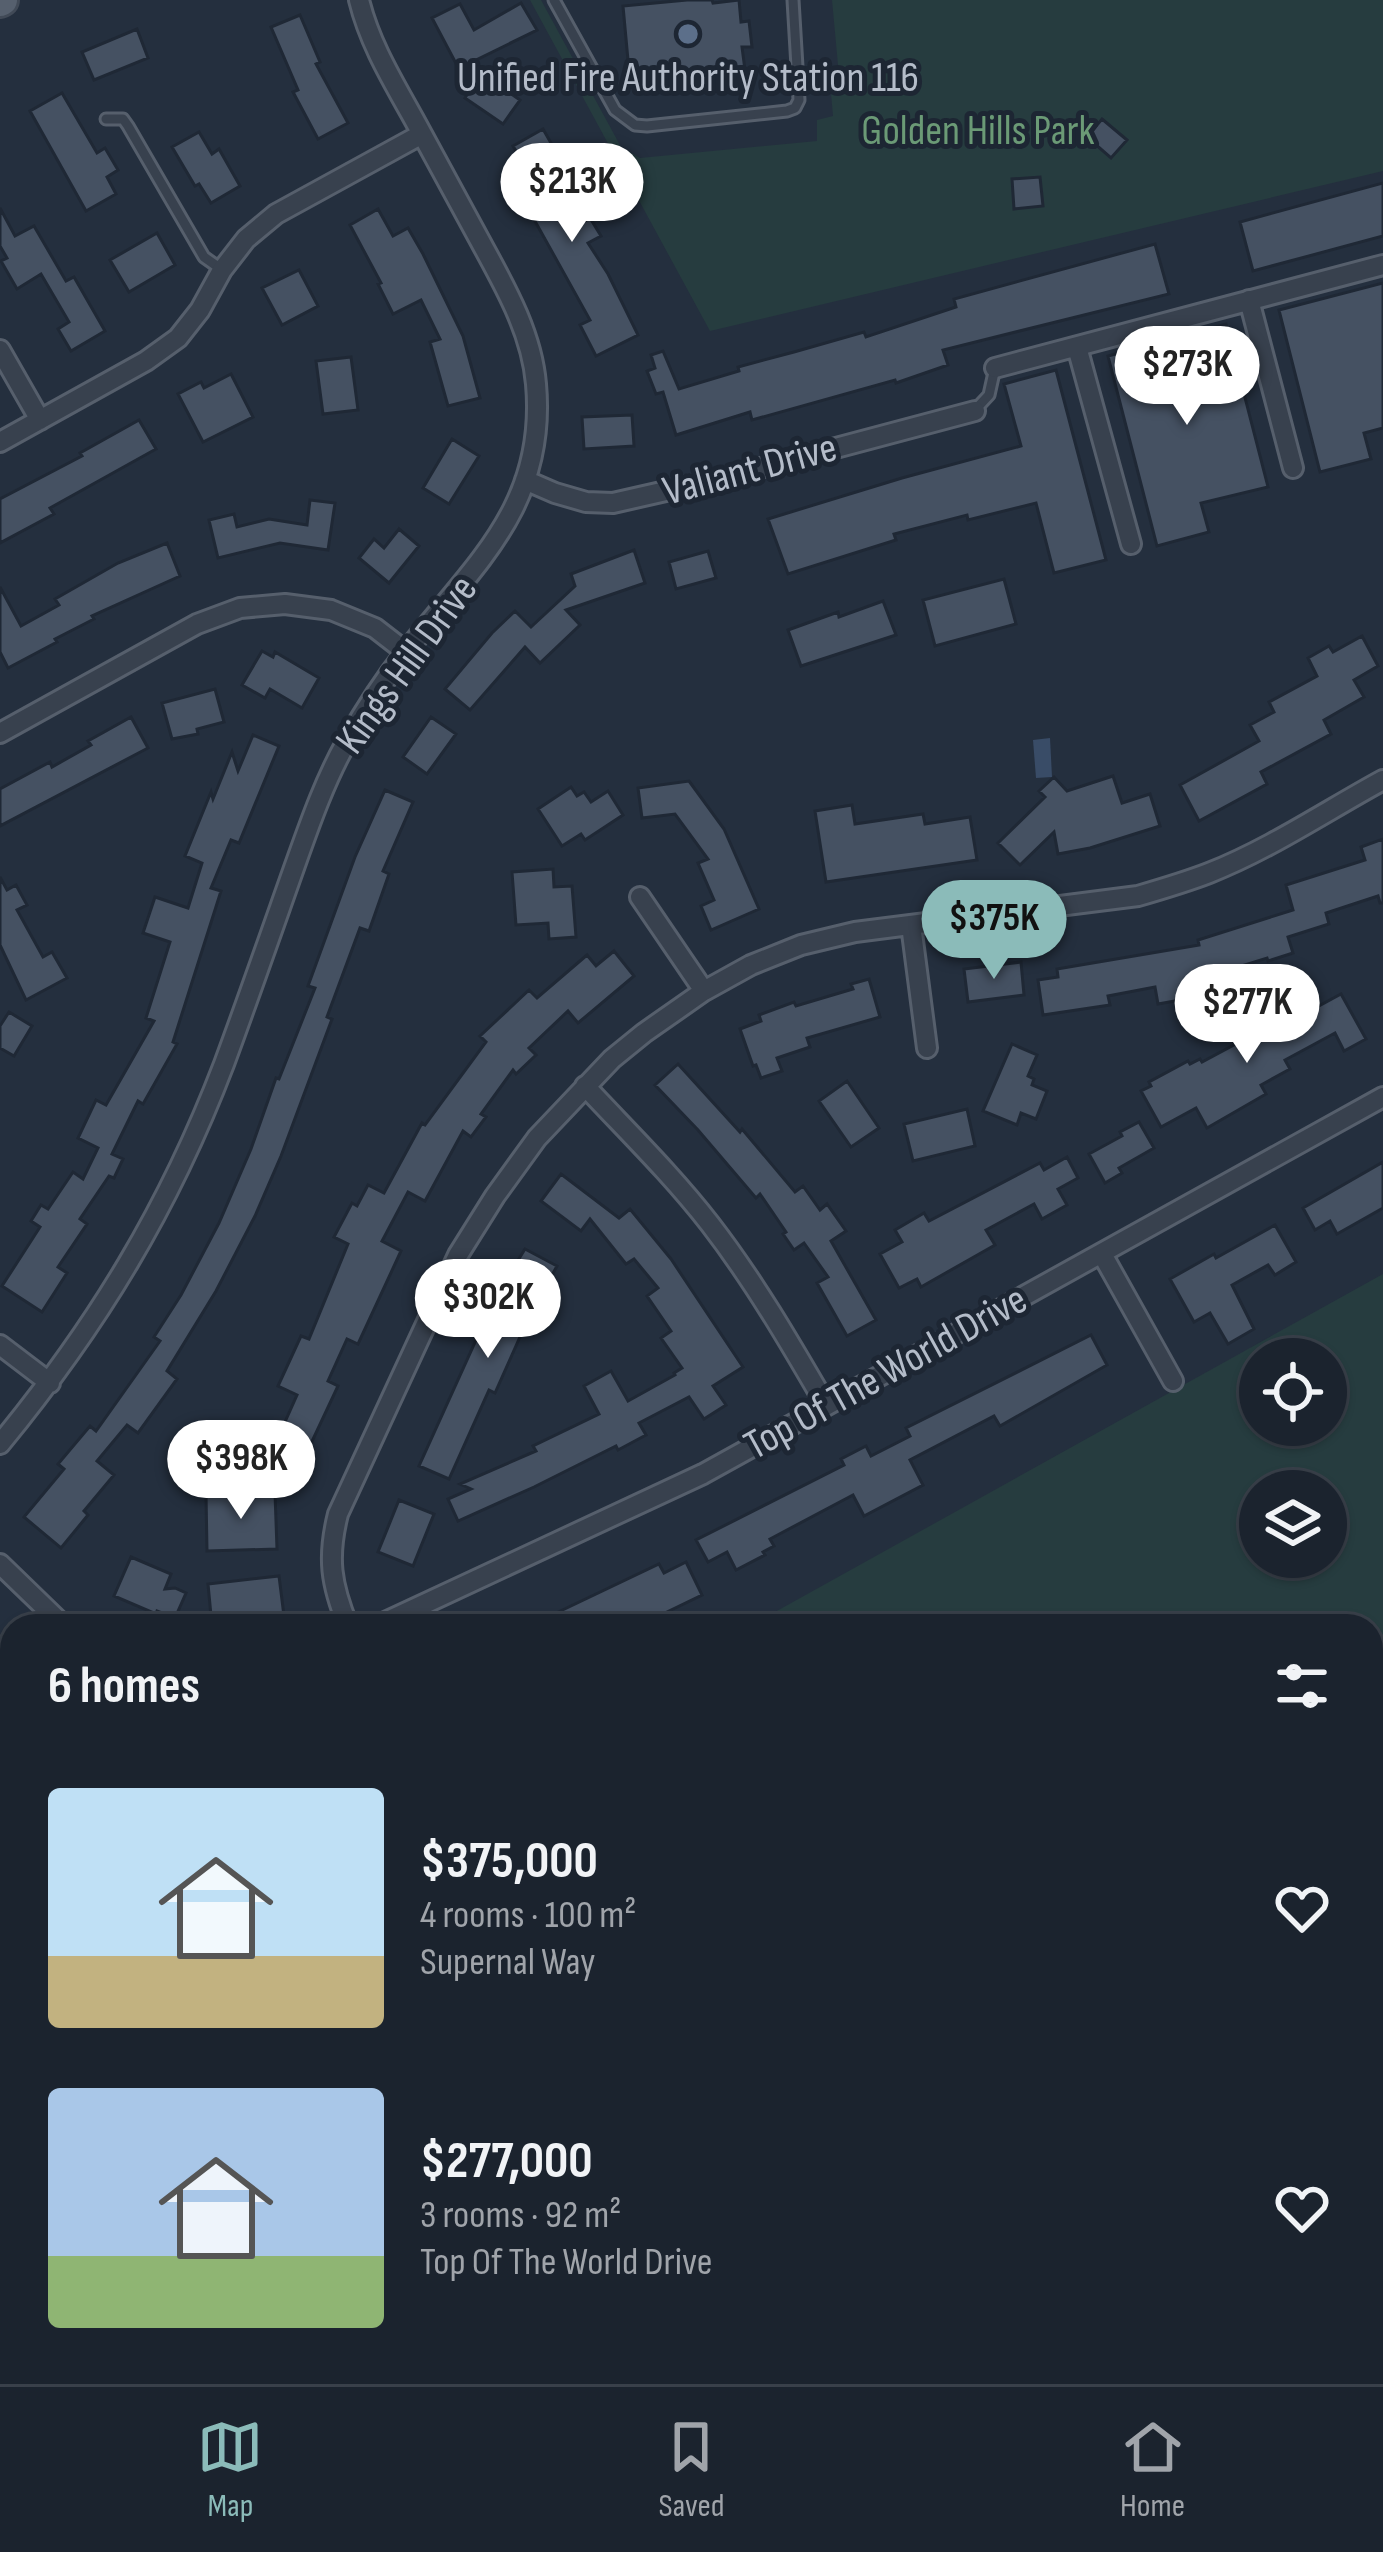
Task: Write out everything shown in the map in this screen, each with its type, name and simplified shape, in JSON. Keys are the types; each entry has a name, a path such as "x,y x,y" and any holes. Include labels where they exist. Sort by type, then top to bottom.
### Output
{"street":[{"name":"Kings Hill Drive","path":"0,1444 104,1306 189,1149 319,798 344,746 406,652 481,563 507,523 526,480 536,432 536,383 526,335 507,290 376,52 359,0"},
{"path":"0,442 146,361 178,338 246,238 276,214 422,134"},
{"path":"994,368 1383,265"},
{"path":"1249,300 1293,468"},
{"path":"1077,346 1131,544"},
{"path":"0,350 40,420"},
{"name":"Valiant Drive","path":"526,480 586,502 625,502 974,411"},
{"path":"0,733 197,624 240,608 285,604 332,610 375,628 406,652"},
{"path":"343,1614 331,1572 338,1514 458,1255 537,1138 644,1033 704,991 801,945 855,932 1138,896 1245,856 1383,780"},
{"path":"640,897 704,991"},
{"path":"910,925 927,1048"},
{"path":"585,1086 710,1224 761,1296 826,1405"},
{"name":"Top Of The World Drive","path":"403,1614 703,1474 1383,1097"},
{"path":"1102,1254 1173,1382"},
{"path":"0,1345 50,1383"},
{"path":"0,1564 52,1614"}],"lane":[{"path":"554,0 615,110 635,125 647,126 795,108 799,100 793,0"},
{"path":"106,119 123,118 204,257 222,270"},
{"path":"974,411 989,395 994,368"}],"green space":[{"name":"Golden Hills Park","path":"530,0 541,0 621,147 640,158 817,141 817,120 833,116 830,82 814,82 812,73 838,65 832,0 1383,0 1383,171 710,331"},
{"path":"1383,1274 1383,1614 772,1614 1239,1354 1239,1446 1347,1446 1347,1338 1268,1338"}],"water":[{"path":"1050,738 1052,777 1036,778 1033,740"}],"building":[{"name":"Unified Fire Authority Station 116","path":"739,0 741,22 749,21 752,47 742,47 745,70 717,72 718,81 692,83 691,76 630,82 623,6"},
{"path":"521,3 537,30 468,64 520,100 503,124 465,98 470,90 432,18 460,4 474,30"},
{"path":"300,15 320,62 316,64 348,123 318,139 293,92 298,90 271,27"},
{"path":"137,29 148,58 94,80 82,52"},
{"path":"62,93 97,153 105,148 118,170 107,177 116,194 86,211 30,111"},
{"path":"1102,119 1127,140 1111,158 1087,137"},
{"path":"543,129 568,173 557,180 581,223 590,218 601,236 588,243 638,335 596,356 580,325 590,320 516,187 532,178 513,146"},
{"path":"199,132 212,154 219,149 240,186 211,203 172,147"},
{"path":"1040,177 1043,206 1014,209 1012,179"},
{"path":"1383,183 1383,236 1253,271 1240,222"},
{"path":"0,208 15,236 34,226 66,281 74,277 105,331 71,351 58,329 69,322 41,274 17,289 1,261 7,258 0,246"},
{"path":"378,209 393,236 408,228 423,254 463,336 480,398 448,406 430,342 440,339 421,300 393,314 350,225"},
{"path":"157,233 175,265 129,292 110,260"},
{"path":"1155,244 1169,294 943,350 948,365 752,420 750,412 676,435 663,392 656,394 647,371 655,368 651,355 663,351 679,389 739,371 738,367 864,332 866,337 956,307 954,299"},
{"path":"299,270 318,306 282,325 262,288"},
{"path":"1383,283 1383,428 1364,433 1371,459 1320,472 1279,310"},
{"path":"1226,324 1268,487 1201,503 1209,532 1157,546 1108,356"},
{"path":"351,357 358,410 323,414 316,361"},
{"path":"1056,370 1106,560 1054,573 1036,503 894,534 896,540 788,574 768,519 1021,446 1004,384"},
{"path":"231,374 253,417 203,442 178,394"},
{"path":"632,415 634,446 584,449 582,417"},
{"path":"139,420 156,449 50,508 54,514 0,543 0,499"},
{"path":"452,439 479,456 449,504 423,488"},
{"path":"310,500 335,503 328,550 280,543 218,558 209,520 234,514 237,527 269,519 307,525"},
{"path":"399,529 419,546 389,583 359,558 374,539 384,548"},
{"path":"167,543 180,576 92,616 94,619 55,639 57,642 8,668 0,652 0,587 21,626 59,605 55,599 118,563"},
{"path":"634,550 645,583 566,610 580,625 540,663 525,647 470,710 445,689 515,611 531,627 575,586 571,574"},
{"path":"708,551 716,578 676,589 669,562"},
{"path":"1004,579 1016,624 935,646 923,600"},
{"path":"883,601 896,635 801,666 788,630"},
{"path":"1362,636 1378,666 1354,680 1364,697 1324,720 1331,734 1261,772 1267,784 1199,821 1180,785 1259,741 1250,725 1274,712 1269,702 1317,676 1308,658 1329,646 1333,652"},
{"path":"262,651 273,657 275,652 319,678 302,708 270,689 265,698 242,685"},
{"path":"215,689 224,722 172,739 162,703"},
{"path":"131,717 148,748 0,826 0,789 50,762 52,767"},
{"path":"431,717 456,734 427,774 403,757"},
{"path":"253,735 279,746 239,843 231,840 211,888 221,891 173,1042 177,1044 143,1104 138,1101 112,1154 123,1159 114,1178 109,1176 80,1219 87,1224 58,1267 67,1273 42,1312 2,1286 40,1227 31,1221 41,1205 48,1209 73,1172 83,1179 98,1148 78,1138 96,1100 106,1105 154,1021 146,1018 170,942 143,933 155,897 188,908 202,863 185,856 232,752 238,771"},
{"path":"1113,776 1122,803 1150,794 1160,826 1058,854 1054,832 1020,865 998,843 1045,797 1039,791 1054,777 1067,791"},
{"path":"689,781 724,829 759,909 711,930 701,906 714,900 698,863 708,859 675,814 642,818 638,788"},
{"path":"571,787 577,796 584,792 591,802 608,791 623,815 585,840 581,834 562,846 538,809"},
{"path":"385,790 413,802 383,871 389,874 369,931 360,928 281,1156 216,1291 167,1371 177,1379 138,1433 127,1425 97,1461 114,1475 61,1548 24,1517 64,1469 58,1464 90,1426 96,1431 160,1341 154,1337 219,1223 315,988 308,986"},
{"path":"852,805 855,824 923,814 925,824 970,817 977,860 826,882 815,811"},
{"path":"1383,839 1383,903 1378,896 1326,913 1329,924 1288,937 1293,953 1183,984 1186,999 1158,1004 1155,987 1108,996 1110,1005 1043,1015 1038,980 1058,977 1057,969 1199,945 1198,940 1293,910 1286,885 1365,860 1361,847"},
{"path":"553,869 554,887 572,886 576,937 549,939 548,923 516,925 512,872"},
{"path":"0,877 7,890 16,885 27,905 17,910 43,957 52,952 67,978 26,1000 0,945"},
{"path":"614,951 634,976 578,1023 568,1011 529,1048 536,1055 516,1074 513,1070 481,1114 486,1117 471,1137 463,1131 425,1201 408,1192 382,1241 401,1251 358,1344 347,1339 328,1381 338,1386 293,1482 264,1469 297,1395 278,1386 301,1336 309,1339 348,1244 334,1237 352,1203 357,1206 368,1185 384,1193 422,1123 486,1042 480,1036 529,990 537,998 587,955 596,966"},
{"path":"1021,962 1024,995 968,1002 964,969"},
{"path":"869,979 880,1017 807,1038 810,1047 777,1058 782,1071 761,1078 740,1029 761,1021 759,1015 853,989 851,984"},
{"path":"1341,994 1366,1039 1344,1051 1335,1033 1285,1060 1290,1069 1261,1085 1266,1094 1207,1128 1196,1108 1161,1127 1141,1091 1151,1086 1149,1082 1188,1061 1202,1062 1260,1031 1269,1033"},
{"path":"9,1012 32,1026 14,1056 0,1048 0,1026"},
{"path":"1012,1044 1037,1055 1028,1076 1034,1079 1032,1085 1047,1091 1036,1119 1021,1113 1017,1125 983,1111"},
{"path":"678,1064 795,1192 803,1186 820,1210 827,1204 846,1231 831,1241 876,1320 847,1336 817,1283 828,1277 804,1243 794,1250 760,1194 756,1198 655,1085"},
{"path":"847,1081 879,1128 851,1147 819,1101"},
{"path":"967,1109 975,1146 913,1161 904,1124"},
{"path":"1139,1122 1154,1148 1119,1168 1122,1173 1105,1183 1089,1154"},
{"path":"1067,1157 1078,1178 1058,1189 1067,1205 1042,1219 1034,1204 986,1230 995,1245 921,1287 917,1279 899,1288 880,1254 902,1242 895,1230 924,1213 929,1221 1040,1163 1044,1170"},
{"path":"1383,1162 1383,1208 1337,1234 1330,1221 1315,1230 1303,1208"},
{"path":"561,1174 619,1218 630,1209 671,1259 743,1367 713,1386 726,1405 704,1419 689,1397 639,1423 646,1435 458,1521 448,1499 471,1489 460,1484 536,1451 533,1446 599,1414 584,1386 611,1371 628,1401 682,1368 661,1338 671,1331 647,1296 658,1288 634,1259 626,1264 590,1219 581,1231 541,1201"},
{"path":"1275,1225 1296,1262 1275,1275 1268,1265 1232,1285 1254,1329 1228,1344 1210,1313 1194,1322 1170,1279"},
{"path":"525,1249 557,1266 495,1393 489,1390 449,1479 419,1466 477,1338 482,1340 499,1301 494,1299"},
{"path":"1091,1335 1107,1365 1000,1426 994,1416 910,1460 923,1485 864,1516 853,1495 770,1539 774,1546 765,1555 736,1570 727,1552 708,1562 696,1540 844,1465 841,1459 866,1446 871,1456 910,1436 906,1428"},
{"path":"275,1493 277,1549 207,1551 206,1494"},
{"path":"399,1500 434,1514 413,1566 378,1552"},
{"path":"131,1557 171,1574 165,1589 186,1593 177,1614 156,1614 114,1596"},
{"path":"686,1562 702,1595 663,1614 554,1614 659,1564 664,1573"},
{"path":"279,1576 284,1614 211,1614 208,1584"}],"place":[{"name":"Unified Fire Authority Station 116","path":"688,34"}]}
